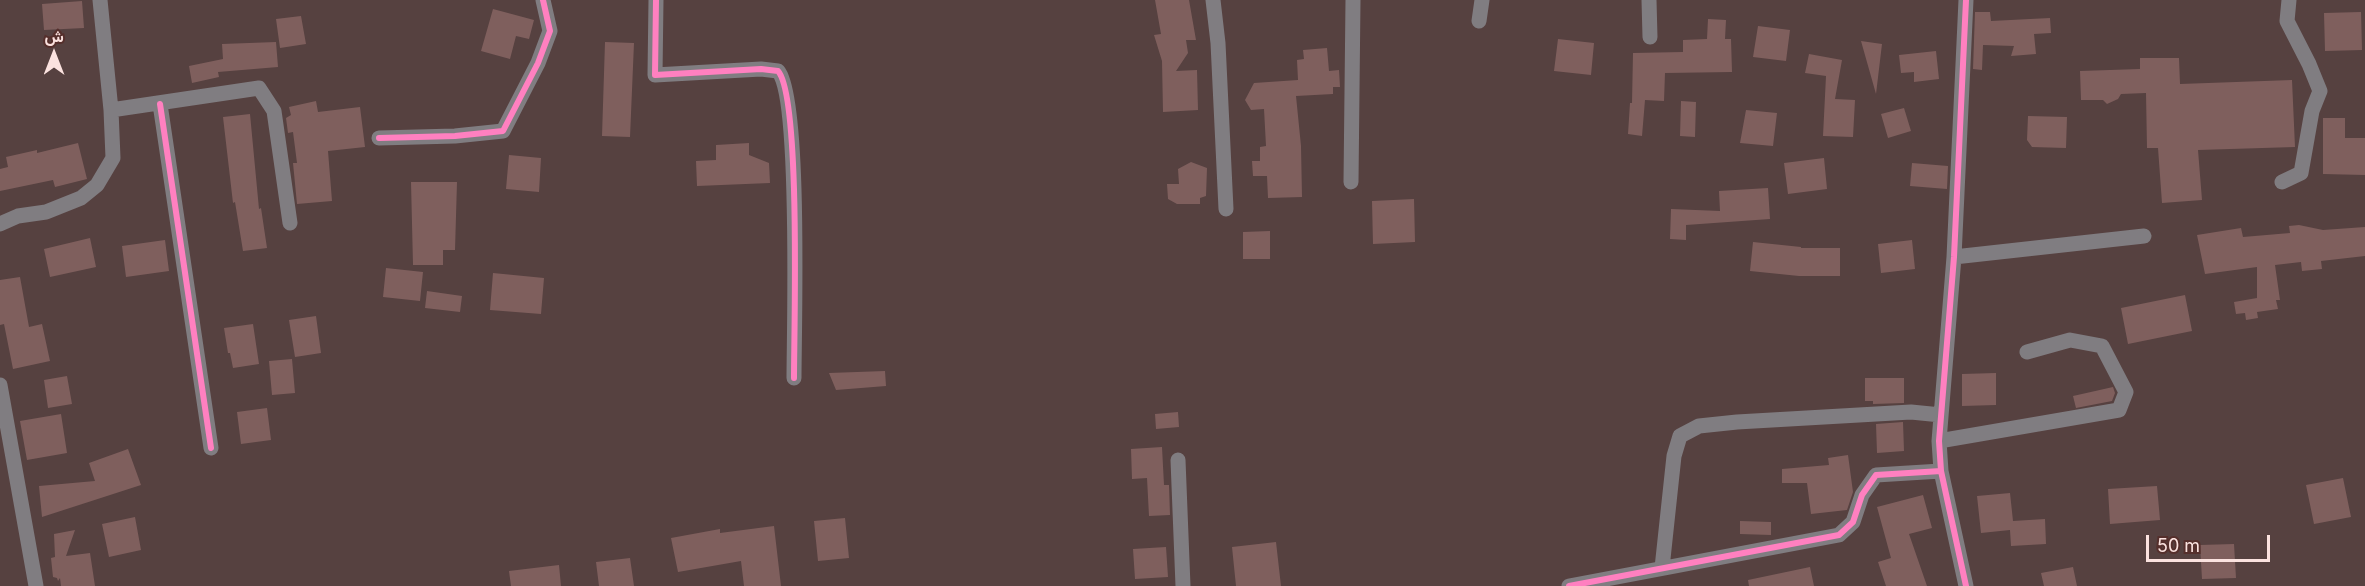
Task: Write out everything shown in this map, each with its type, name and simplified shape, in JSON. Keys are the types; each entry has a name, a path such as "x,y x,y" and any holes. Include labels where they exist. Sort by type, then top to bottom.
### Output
{"street":[{"path":"0,224 18,216 46,212 81,198 97,185 113,158 111,110 100,0"},
{"path":"380,138 455,136 503,131 538,63 550,31 543,0"},
{"path":"656,0 655,75 761,69 778,71 783,77 787,96 794,204 794,378"},
{"path":"1213,0 1218,43 1226,209"},
{"path":"1351,182 1353,0"},
{"path":"1479,21 1482,0"},
{"path":"1649,0 1650,37"},
{"path":"1966,0 1954,257 1939,441 1941,471 1966,586"},
{"path":"2282,182 2301,173 2312,111 2320,91 2287,21 2289,0"},
{"path":"111,110 260,88 274,111 290,223"},
{"path":"160,104 211,448"},
{"path":"1954,257 2144,236"},
{"path":"1939,441 2119,410 2126,392 2102,346 2070,340 2027,352"},
{"path":"0,385 4,428 36,586"},
{"path":"1662,568 1674,456 1680,436 1699,426 1737,422 1911,412 1941,415"},
{"path":"1178,460 1184,586"},
{"path":"1569,586 1839,535 1853,522 1862,495 1876,475 1941,471"}],"building":[{"path":"1155,0 1189,0 1196,40 1186,40 1188,53 1176,71 1197,70 1198,110 1163,112 1162,61 1154,35 1161,34"},
{"path":"82,1 84,28 44,30 42,4"},
{"path":"493,9 534,20 529,39 516,36 510,59 481,51"},
{"path":"1975,12 1990,12 1991,21 2050,18 2051,33 2034,34 2036,54 2011,56 2014,46 1983,45 1982,70 1973,69"},
{"path":"2361,12 2362,50 2325,51 2324,13"},
{"path":"301,16 306,44 280,48 276,19"},
{"path":"1708,19 1726,20 1725,39 1731,39 1732,72 1665,73 1664,101 1645,100 1642,136 1628,134 1630,103 1632,103 1633,53 1683,52 1683,40 1707,39"},
{"path":"1758,26 1790,30 1786,61 1753,57"},
{"path":"1558,39 1594,43 1591,75 1554,71"},
{"path":"1861,41 1882,44 1876,94"},
{"path":"276,42 278,67 218,72 219,77 192,83 189,66 223,59 222,44"},
{"path":"605,42 634,43 630,137 602,136"},
{"path":"1327,48 1329,71 1339,70 1340,87 1333,87 1333,94 1296,96 1301,146 1302,197 1268,198 1267,176 1253,176 1252,161 1260,161 1260,147 1266,146 1264,109 1251,110 1245,100 1254,83 1298,80 1297,60 1304,59 1303,50"},
{"path":"1936,51 1939,79 1914,82 1914,72 1901,73 1899,55"},
{"path":"1809,54 1842,60 1835,99 1855,100 1853,137 1823,136 1826,76 1805,73"},
{"path":"2140,58 2179,58 2180,84 2292,80 2295,147 2198,150 2202,200 2162,203 2158,148 2147,148 2146,93 2121,94 2118,99 2107,104 2103,100 2081,100 2080,71 2140,69"},
{"path":"316,101 318,112 360,107 365,147 328,151 332,201 297,204 293,163 297,163 293,132 288,133 286,118 291,115 289,107"},
{"path":"1681,101 1696,102 1695,137 1680,136"},
{"path":"1904,108 1911,131 1888,138 1881,114"},
{"path":"1746,110 1777,113 1773,146 1740,143"},
{"path":"250,114 259,209 261,208 267,248 243,251 235,202 233,203 223,117"},
{"path":"2028,116 2067,117 2066,148 2032,147 2027,140"},
{"path":"2323,118 2345,118 2345,138 2365,138 2365,175 2323,174"},
{"path":"78,143 87,179 55,187 53,180 0,191 0,169 8,167 6,157 37,150 37,153"},
{"path":"749,143 749,155 769,163 770,183 697,186 696,161 716,160 716,145"},
{"path":"509,155 541,158 539,192 506,189"},
{"path":"1824,158 1827,189 1788,194 1784,163"},
{"path":"1191,162 1207,168 1206,196 1200,198 1200,204 1177,204 1168,199 1167,184 1179,184 1178,169"},
{"path":"1912,163 1948,166 1947,189 1910,186"},
{"path":"411,182 457,182 455,250 443,250 443,265 413,265"},
{"path":"1768,188 1770,219 1686,225 1686,240 1670,239 1671,209 1720,211 1719,191"},
{"path":"1414,199 1415,242 1373,244 1372,201"},
{"path":"2299,225 2323,230 2365,227 2365,256 2321,261 2322,269 2302,271 2301,262 2275,265 2280,300 2276,300 2278,309 2257,312 2258,318 2246,320 2245,313 2236,314 2234,302 2257,298 2257,267 2205,274 2197,235 2241,228 2243,237 2290,233 2289,226"},
{"path":"1270,231 1270,259 1243,259 1243,232"},
{"path":"90,238 96,267 50,277 44,249"},
{"path":"165,240 169,271 126,277 122,246"},
{"path":"1912,240 1915,269 1881,273 1878,244"},
{"path":"1753,242 1801,248 1840,248 1840,276 1799,276 1750,271"},
{"path":"386,268 423,272 420,301 383,297"},
{"path":"493,273 544,278 541,314 490,310"},
{"path":"20,277 29,327 42,324 50,361 13,369 4,324 0,325 0,280"},
{"path":"427,291 462,296 460,312 425,308"},
{"path":"2185,295 2192,331 2128,344 2121,308"},
{"path":"316,316 321,353 295,357 289,320"},
{"path":"253,324 259,364 233,368 224,328"},
{"path":"292,359 295,393 272,395 269,361"},
{"path":"885,371 886,386 836,390 829,373"},
{"path":"1996,373 1996,405 1962,406 1962,374"},
{"path":"67,376 72,404 48,408 44,380"},
{"path":"1865,378 1904,378 1904,403 1873,404 1873,401 1865,401"},
{"path":"2113,387 2115,393 2112,401 2076,408 2073,396"},
{"path":"267,408 271,440 241,444 237,412"},
{"path":"1178,412 1179,427 1156,429 1155,414"},
{"path":"61,414 67,453 27,460 20,421"},
{"path":"1903,422 1904,451 1877,453 1876,424"},
{"path":"1162,447 1164,485 1169,485 1170,515 1149,516 1147,478 1132,479 1131,449"},
{"path":"128,449 141,485 42,517 39,486 95,481 89,463"},
{"path":"1848,455 1853,492 1847,510 1811,514 1807,483 1782,483 1782,469 1829,465 1828,458"},
{"path":"2343,478 2351,517 2314,524 2306,485"},
{"path":"2157,486 2160,520 2110,524 2108,489"},
{"path":"2010,493 2013,521 2045,519 2046,544 2011,546 2010,530 1981,533 1977,496"},
{"path":"1923,495 1932,528 1909,534 1927,586 1886,586 1878,562 1891,558 1877,507"},
{"path":"135,517 141,550 109,557 102,524"},
{"path":"845,518 849,558 818,561 814,521"},
{"path":"1740,521 1771,522 1771,535 1740,534"},
{"path":"774,526 781,586 744,586 741,561 678,572 671,538 720,529 720,533"},
{"path":"75,530 66,556 90,553 95,586 61,586 60,578 58,581 53,577 51,558 55,557 54,534"},
{"path":"1276,542 1281,586 1236,586 1232,547"},
{"path":"2234,544 2236,578 2202,579 2200,545"},
{"path":"1166,547 1168,577 1135,579 1133,549"},
{"path":"630,558 634,586 599,586 596,562"},
{"path":"559,565 561,586 511,586 509,571"},
{"path":"1810,567 1814,586 1749,586 1748,580"},
{"path":"2073,567 2077,586 2044,586 2041,573"}],"cycle path":[{"path":"379,138 455,136 503,131 538,63 550,31 543,0"},
{"path":"656,0 655,75 761,69 778,71 785,90 790,123 795,217 794,378"},
{"path":"1966,0 1954,257 1939,441 1941,471 1966,586"},
{"path":"160,104 211,448"},
{"path":"1569,586 1839,535 1853,522 1862,495 1876,475 1941,471"}]}
